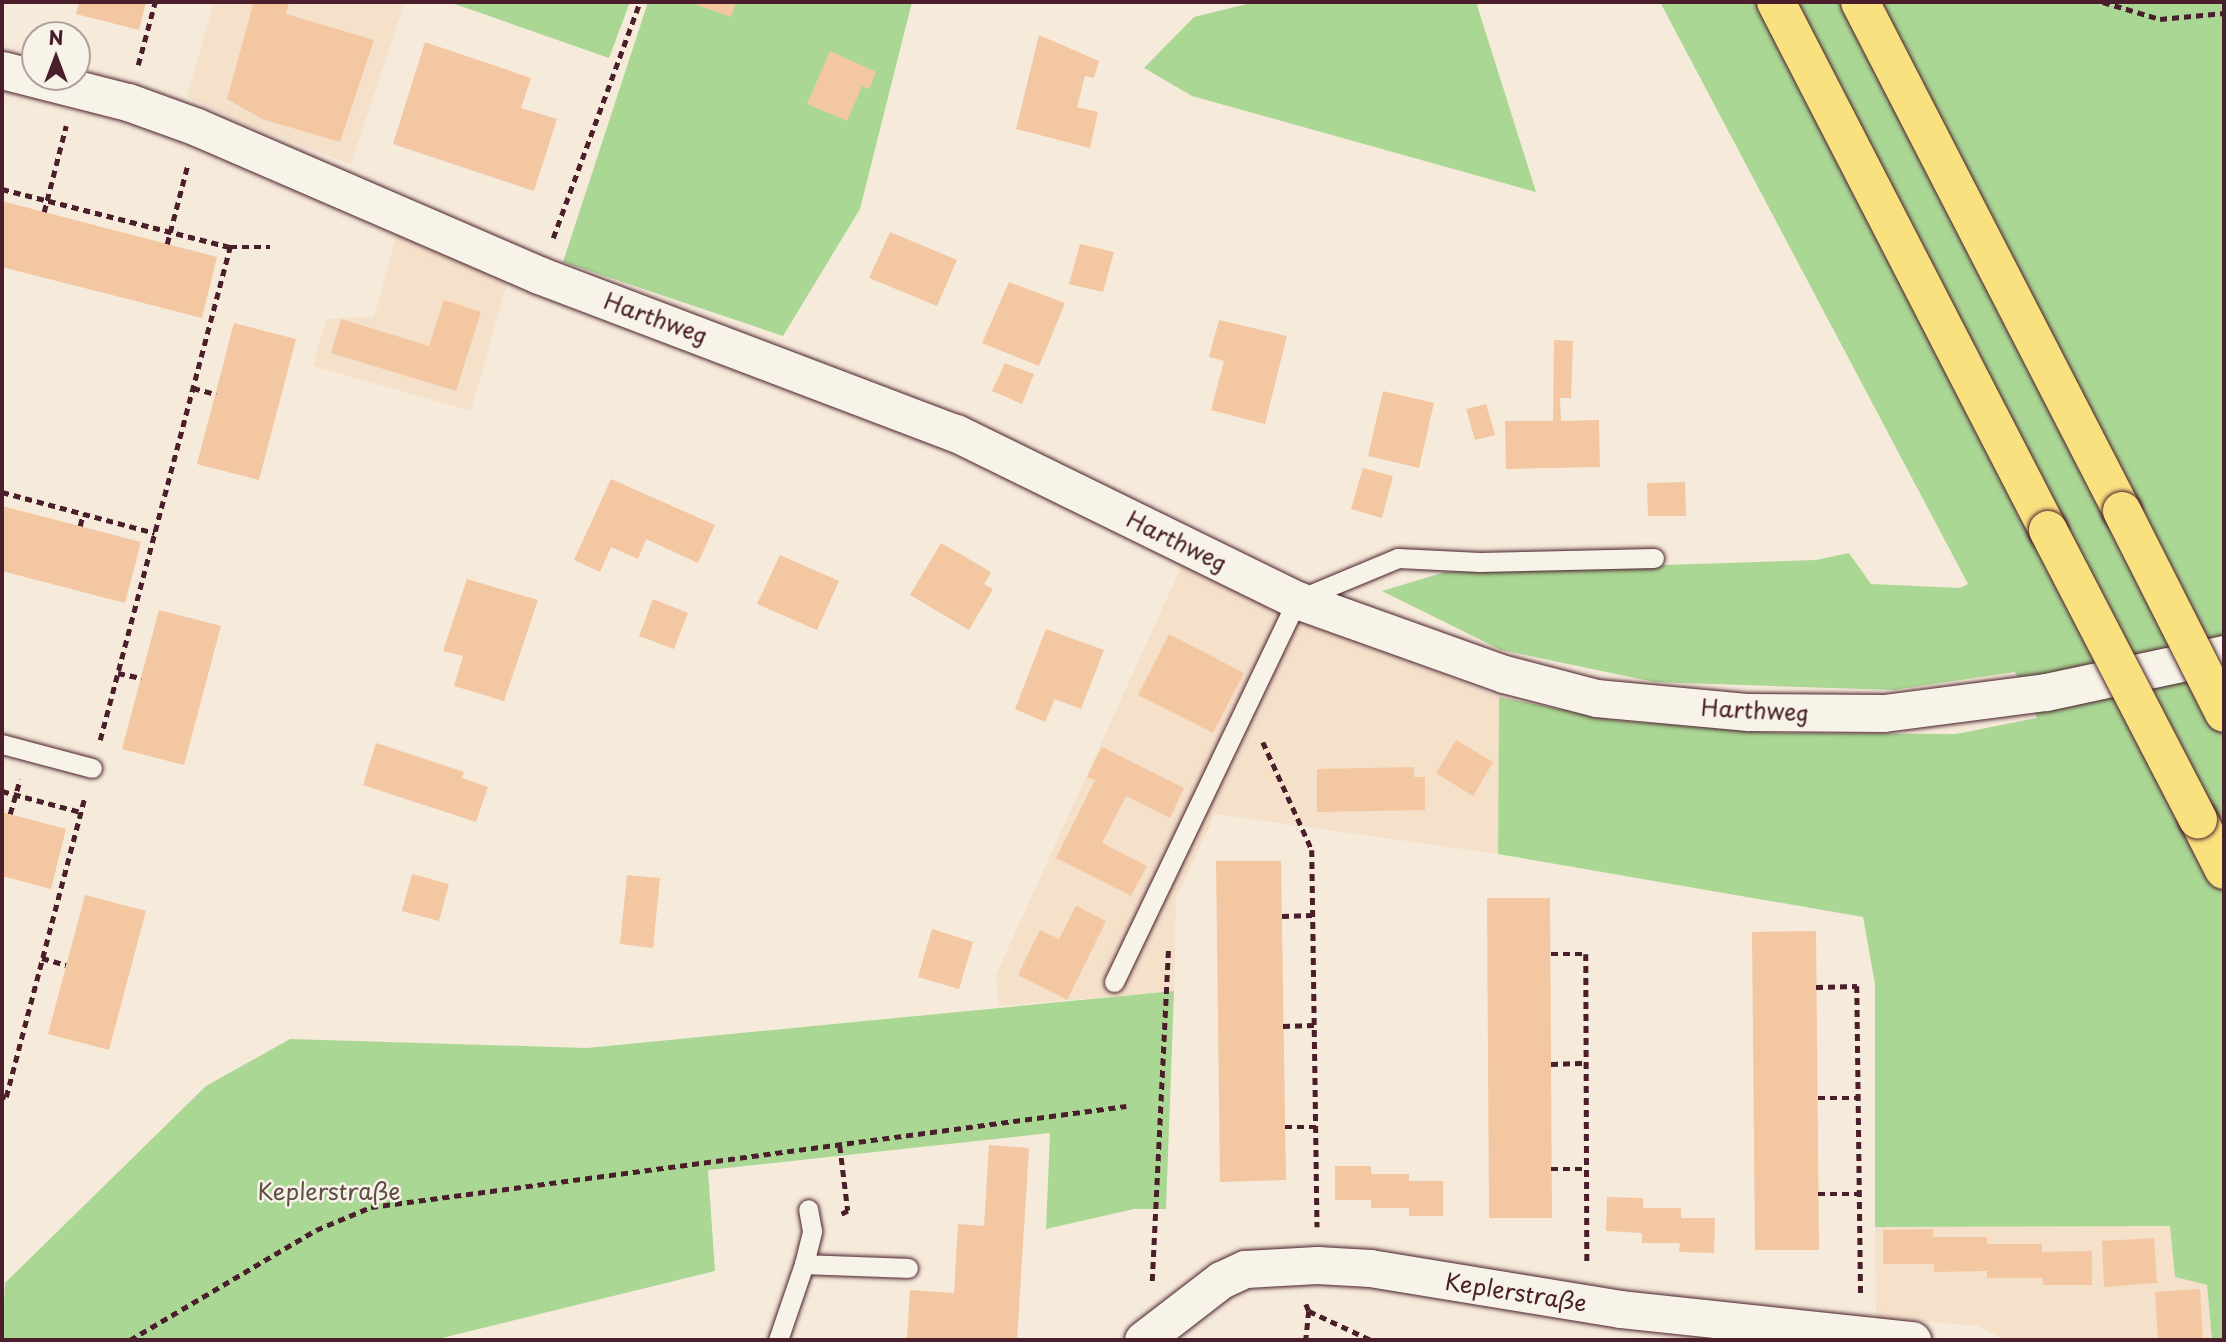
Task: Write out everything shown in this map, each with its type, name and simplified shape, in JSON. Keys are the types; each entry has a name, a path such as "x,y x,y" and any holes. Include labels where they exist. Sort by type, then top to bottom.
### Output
{"highway":[{"path":"1776,2 2224,870"},
{"path":"1860,2 2224,713"}],"street":[{"name":"Harthweg","path":"2,70 21,75"},
{"name":"Harthweg","path":"87,91 128,102 197,127 540,275 956,433 1297,600 1504,674 1597,698 1748,712 1884,713 2046,692 2224,654"},
{"name":"Keplerstraße","path":"1148,1336 1221,1280 1245,1269 1317,1265 1370,1268 1588,1304 1912,1340"}],"lane":[{"path":"1114,982 1297,600 1398,558 1480,562 1654,558"},
{"path":"2,744 92,768"},
{"path":"778,1340 804,1264 812,1231 808,1209"},
{"path":"804,1264 908,1268"}],"path":[{"path":"128,102 155,2"},
{"path":"540,275 640,2"},
{"path":"2103,2 2160,19 2224,13"},
{"path":"44,212 75,91"},
{"path":"167,244 197,127"},
{"path":"2,189 230,247 270,247"},
{"path":"2,1096 6,1097 230,247"},
{"path":"193,388 216,394"},
{"path":"2,492 155,533"},
{"path":"80,526 83,514"},
{"path":"118,673 141,678"},
{"path":"1247,706 1312,849 1317,1265"},
{"path":"2,792 81,812"},
{"path":"10,814 15,795"},
{"path":"1282,916 1312,915"},
{"path":"1148,1336 1168,944"},
{"path":"1551,954 1586,954 1588,1304"},
{"path":"42,958 66,965"},
{"path":"1816,987 1857,986 1861,1333"},
{"path":"1283,1026 1314,1026"},
{"path":"1551,1064 1587,1063"},
{"path":"1818,1098 1858,1098"},
{"path":"130,1340 316,1230 371,1207 1126,1106"},
{"path":"1285,1127 1316,1127"},
{"path":"1551,1169 1587,1169"},
{"path":"1818,1194 1860,1194"},
{"path":"1310,1311 1371,1340"}],"shaded area":[{"path":"214,2 405,2 351,164 251,127 187,97"},
{"path":"397,234 508,279 471,411 313,366 326,319 374,317"},
{"path":"1183,563 1309,624 1499,697 1498,854 1215,814 1176,898 1174,991 999,1006 996,975"},
{"path":"2170,1226 2175,1277 2207,1285 2212,1340 2005,1340 1978,1326 1876,1317 1875,1227"}],"green space":[{"path":"449,2 630,2 609,58"},
{"path":"648,2 912,2 860,209 783,336 563,262"},
{"path":"1255,2 1476,2 1536,192 1192,96 1144,68 1194,17"},
{"path":"1660,2 2224,2 2224,1340 2212,1340 2207,1285 2175,1277 2170,1226 1875,1227 1875,984 1863,917 1498,854 1499,697 1613,720 1774,733 1956,734 2037,718 2015,672 1893,690 1654,682 1501,650 1382,591 1445,572 1816,560 1849,553 1871,584 1960,588 1968,584"},
{"name":"Keplerstraße","path":"1174,991 1166,1209 1134,1209 1046,1229 1050,1133 708,1170 715,1271 434,1340 2,1340 5,1283 206,1086 290,1039 587,1048"}],"building":[{"path":"79,2 146,2 139,30 76,14"},
{"path":"243,2 289,2 286,14 374,40 340,142 262,119 227,99 253,5"},
{"path":"689,2 736,2 731,17"},
{"path":"1039,35 1099,61 1094,78 1085,76 1077,107 1098,112 1090,148 1016,129"},
{"path":"425,42 531,78 521,108 557,119 534,191 393,144"},
{"path":"830,51 876,72 869,89 862,86 847,121 807,104"},
{"path":"2,201 217,257 202,318 2,267"},
{"path":"890,232 957,260 937,306 869,278"},
{"path":"1080,244 1114,252 1103,292 1069,284"},
{"path":"1009,282 1065,303 1039,366 982,343"},
{"path":"444,300 481,312 456,391 331,353 341,319 429,346"},
{"path":"1219,320 1287,336 1265,424 1211,410 1224,361 1209,357"},
{"path":"234,323 296,339 259,480 197,464"},
{"path":"1554,340 1573,341 1571,398 1560,398 1561,421 1599,420 1600,467 1506,469 1505,421 1553,421"},
{"path":"1005,363 1034,374 1022,404 992,391"},
{"path":"1383,391 1434,403 1419,468 1368,456"},
{"path":"1486,404 1495,435 1475,440 1466,409"},
{"path":"1363,468 1393,476 1382,518 1351,509"},
{"path":"611,479 715,525 698,563 646,539 638,559 611,547 600,572 574,560"},
{"path":"1685,482 1686,516 1648,516 1647,483"},
{"path":"2,506 141,542 125,603 2,571"},
{"path":"941,543 991,572 984,584 993,589 969,630 910,595"},
{"path":"780,555 839,581 817,630 757,604"},
{"path":"467,579 538,600 504,701 454,686 463,656 443,651"},
{"path":"653,599 688,613 674,649 639,636"},
{"path":"159,610 221,626 184,765 122,749"},
{"path":"1046,629 1104,650 1081,709 1055,699 1045,722 1015,709"},
{"path":"1169,634 1244,673 1213,733 1138,695"},
{"path":"1456,740 1493,762 1473,796 1436,773"},
{"path":"376,743 464,772 462,778 488,787 476,822 363,785"},
{"path":"1102,747 1184,788 1170,818 1126,796 1102,843 1147,866 1131,896 1056,858 1095,780 1087,777"},
{"path":"1414,767 1414,777 1425,777 1425,810 1317,812 1317,769"},
{"path":"2,812 66,829 51,889 2,876"},
{"path":"1216,861 1281,861 1286,1180 1220,1182"},
{"path":"412,874 449,884 439,921 402,911"},
{"path":"627,875 660,878 653,948 620,944"},
{"path":"85,895 146,911 109,1050 48,1034"},
{"path":"1487,898 1550,898 1552,1218 1489,1218"},
{"path":"1076,906 1106,921 1067,1000 1018,975 1040,930 1059,939"},
{"path":"932,929 973,942 959,989 918,977"},
{"path":"1816,931 1819,1250 1755,1250 1752,932"},
{"path":"989,1145 1029,1148 1017,1340 907,1340 910,1290 954,1293 958,1224 984,1226"},
{"path":"1335,1166 1371,1166 1371,1174 1409,1174 1409,1181 1443,1181 1443,1216 1409,1216 1409,1208 1371,1208 1371,1200 1335,1200"},
{"path":"1607,1197 1643,1198 1643,1208 1681,1208 1681,1218 1715,1218 1714,1253 1679,1252 1680,1243 1642,1243 1642,1233 1606,1231"},
{"path":"1933,1229 1933,1237 1987,1237 1987,1244 2042,1244 2042,1252 2092,1251 2092,1285 2043,1285 2043,1278 1987,1278 1987,1271 1934,1272 1934,1264 1883,1264 1883,1230"},
{"path":"2154,1238 2157,1283 2104,1287 2102,1241"},
{"path":"2200,1289 2203,1340 2158,1340 2155,1292"}]}
